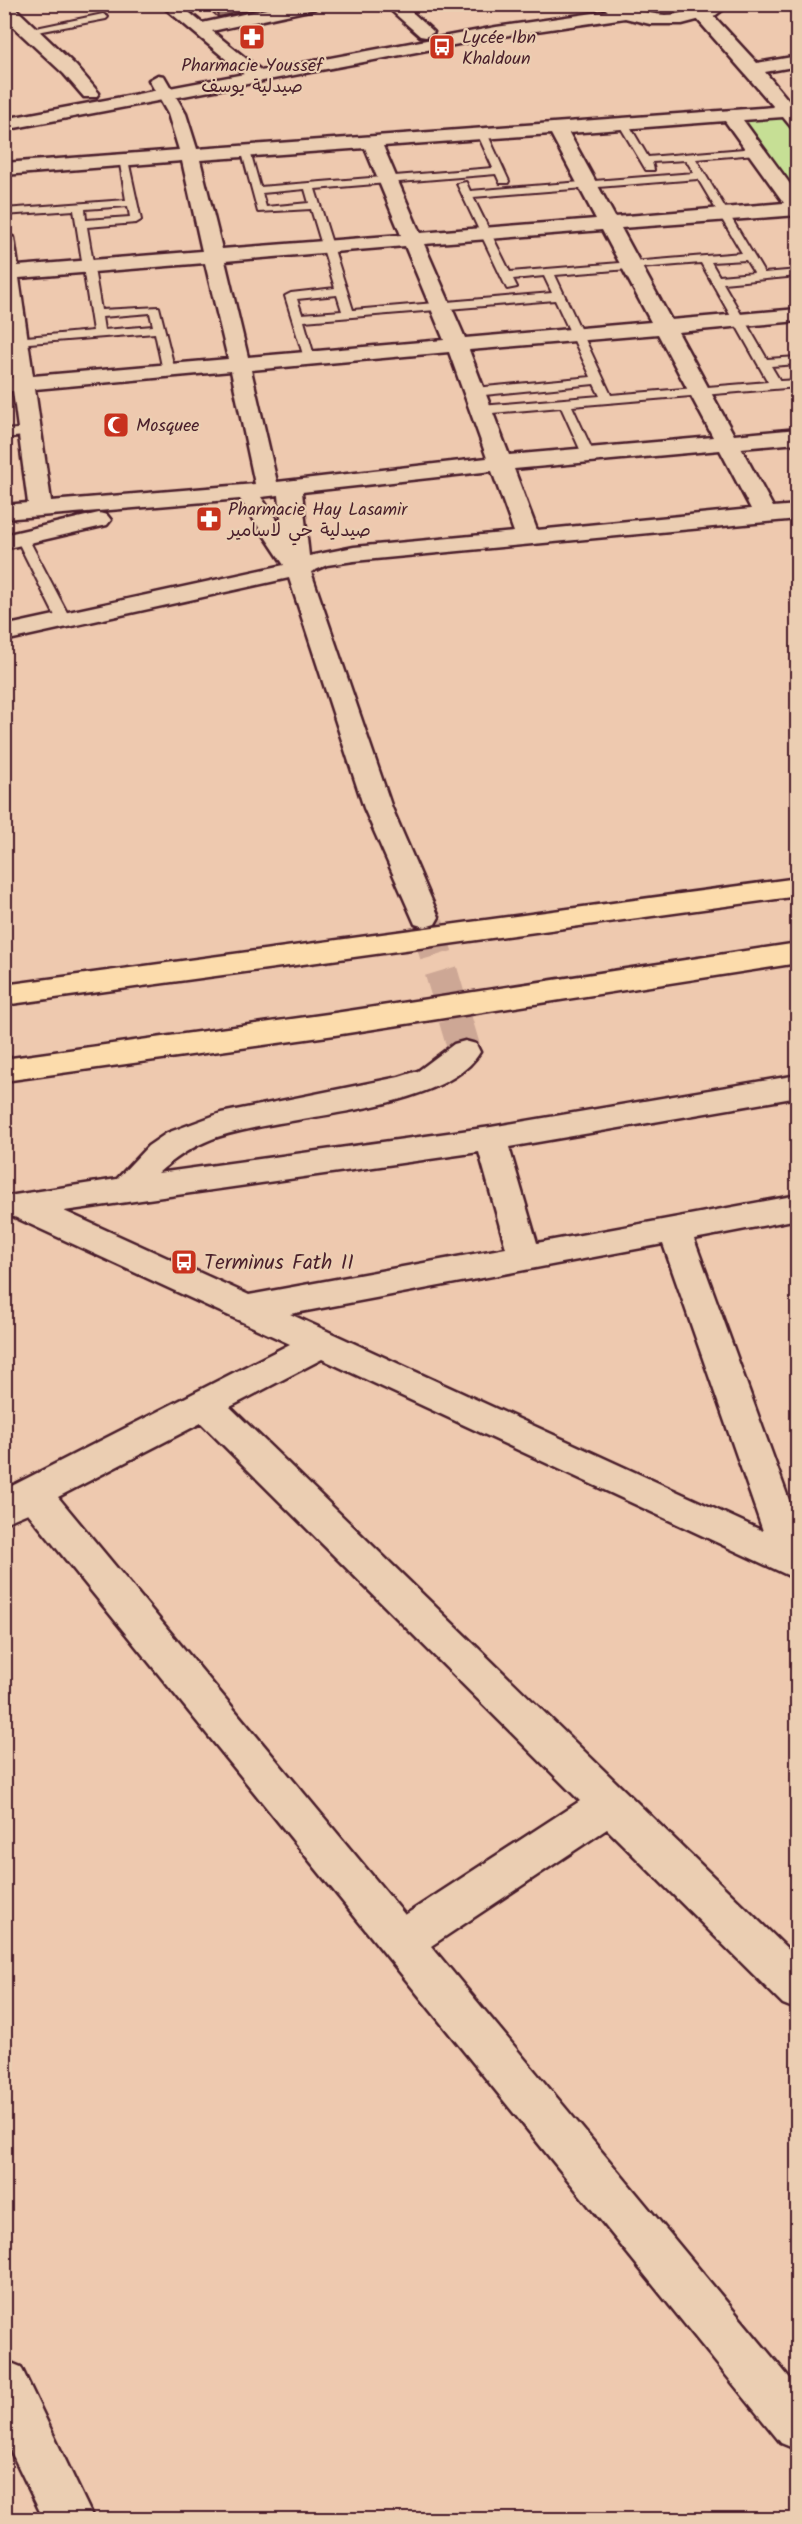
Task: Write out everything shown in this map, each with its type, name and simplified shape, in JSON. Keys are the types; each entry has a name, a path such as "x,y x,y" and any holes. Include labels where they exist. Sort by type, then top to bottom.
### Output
{"highway":[{"path":"4,995 798,887"},
{"path":"4,1070 335,1024 798,952"}],"street":[{"path":"168,4 258,77"},
{"path":"199,29 314,4"},
{"path":"395,7 424,4"},
{"path":"4,125 163,87 242,65 574,4"},
{"path":"608,4 625,13"},
{"path":"4,109 90,93 258,77 496,32 625,13 664,19 703,15 722,4"},
{"path":"4,7 18,29 74,72 90,93"},
{"path":"395,7 426,32"},
{"path":"703,15 753,69 792,117"},
{"path":"753,69 798,61"},
{"path":"163,87 189,155 242,365 268,489 298,568 378,808 425,917"},
{"path":"4,169 730,115 792,117"},
{"path":"730,115 797,208"},
{"path":"558,128 765,515"},
{"path":"371,141 457,345 528,538"},
{"path":"6,273 723,212 797,208"},
{"path":"4,238 14,385 30,432 40,508"},
{"path":"14,385 798,315"},
{"path":"4,512 193,497 500,463 798,436"},
{"path":"268,489 298,568"},
{"path":"13,540 193,497"},
{"path":"4,634 298,568 322,559 354,554 798,512"},
{"path":"126,1191 138,1172 157,1154 213,1125 401,1088 429,1079 465,1052"},
{"path":"13,1206 491,1139 798,1086"},
{"path":"491,1139 525,1259"},
{"path":"13,1206 793,1550"},
{"path":"246,1310 798,1207"},
{"path":"674,1229 793,1550"},
{"path":"323,1343 19,1500 401,1942 798,2427"},
{"path":"204,1404 798,1989"},
{"path":"401,1942 610,1804"},
{"path":"6,2390 70,2520"}],"lane":[{"path":"18,29 102,17"},
{"path":"623,123 656,179"},
{"path":"482,133 509,191"},
{"path":"244,151 262,210 314,206"},
{"path":"644,160 756,151"},
{"path":"689,156 761,276"},
{"path":"82,225 136,220 123,160"},
{"path":"256,190 499,171"},
{"path":"457,174 516,299"},
{"path":"467,194 701,176"},
{"path":"309,186 349,314"},
{"path":"4,212 132,202"},
{"path":"80,207 99,334"},
{"path":"506,276 749,256"},
{"path":"704,260 776,385"},
{"path":"548,272 607,399"},
{"path":"715,280 798,273"},
{"path":"309,359 291,296 342,291"},
{"path":"297,318 559,296"},
{"path":"96,314 155,309 169,371"},
{"path":"11,342 160,329"},
{"path":"763,363 798,360"},
{"path":"477,401 598,380"},
{"path":"477,401 565,403 798,383"},
{"path":"565,403 589,456"},
{"path":"4,434 30,432"},
{"path":"13,540 64,620"}],"green space":[{"path":"782,116 797,133 797,202 739,119"}],"tunnel":[{"path":"425,917 428,926"},
{"path":"427,924 465,1052"}],"place":[{"name":"Pharmacie Youssef صيدلية يوسف","path":"252,37"},
{"name":"Lycée Ibn Khaldoun","path":"442,47"},
{"name":"Mosquee","path":"116,425"},
{"name":"Pharmacie Hay Lasamir صيدلية حي لاسامير","path":"209,519"},
{"name":"Terminus Fath II","path":"184,1262"}]}
